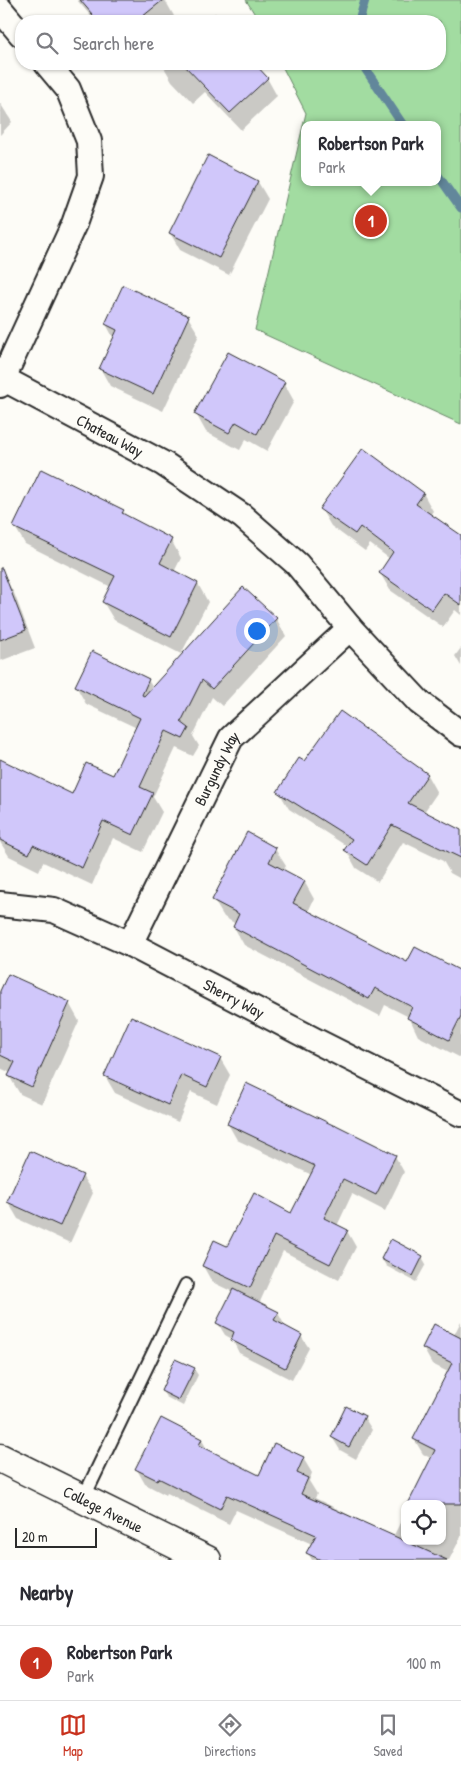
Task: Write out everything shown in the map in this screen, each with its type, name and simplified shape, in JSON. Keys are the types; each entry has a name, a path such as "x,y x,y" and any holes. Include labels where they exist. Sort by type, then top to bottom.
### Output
{"street":[{"path":"0,9 15,27"},
{"name":"Chateau Way","path":"52,70 68,89 86,132 89,141 91,176 74,224 2,382 164,464 242,516 297,564 350,628 420,702 461,734"},
{"name":"Burgundy Way","path":"130,944 231,738 350,628"},
{"name":"Sherry Way","path":"0,904 54,910 130,944 461,1114"},
{"name":"College Avenue","path":"0,1458 207,1560"}],"lane":[{"path":"83,1499 186,1285"}],"green space":[{"path":"246,0 461,0 461,424 255,330 301,134 301,186 441,186 441,121 304,121 306,113 284,70 446,70 446,15 255,15"}],"building":[{"path":"80,0 163,0 144,15 93,15"},
{"path":"189,70 261,70 268,78 230,113"},
{"path":"208,155 258,181 219,258 169,233"},
{"path":"123,285 189,316 153,394 99,369 117,330 105,324"},
{"path":"228,352 285,382 257,434 236,422 229,433 194,414"},
{"path":"363,448 424,493 416,504 461,535 461,605 444,593 432,610 379,573 393,552 360,527 355,534 319,509"},
{"path":"41,469 124,510 122,513 172,539 160,563 198,583 171,637 102,602 115,576 13,527"},
{"path":"0,568 2,568 26,630 0,640"},
{"path":"243,587 277,618 212,689 202,680 181,722 189,728 183,739 166,731 140,787 153,793 133,835 103,821 82,868 33,845 29,854 0,840 0,759 72,794 86,763 113,775 140,718 75,686 92,651 149,679 142,695 144,696"},
{"path":"340,711 428,774 408,803 461,830 461,858 392,825 367,865 344,850 352,839 277,792 299,758 304,761"},
{"path":"247,832 276,848 269,862 305,881 293,903 407,962 415,947 461,971 461,1016 449,1040 407,1018 412,1007 375,988 369,999 233,927 239,914 212,900"},
{"path":"8,974 70,1002 32,1087 8,1076 15,1062 0,1055 0,991"},
{"path":"131,1016 221,1057 207,1087 181,1075 168,1105 104,1076"},
{"path":"246,1083 396,1155 376,1195 343,1179 324,1218 348,1230 330,1264 274,1236 250,1288 202,1266 214,1240 227,1246 254,1193 291,1213 315,1166 227,1124"},
{"path":"30,1151 83,1175 60,1226 7,1202"},
{"path":"391,1239 423,1256 413,1276 381,1259"},
{"path":"233,1289 279,1312 274,1320 302,1335 285,1368 231,1340 234,1332 216,1323"},
{"path":"434,1324 461,1338 461,1504 446,1504 446,1500 410,1500 435,1450 413,1439 452,1363 422,1348"},
{"path":"175,1359 195,1368 179,1400 161,1391"},
{"path":"346,1406 365,1416 349,1447 331,1437"},
{"path":"161,1418 202,1439 199,1445 259,1475 274,1443 304,1457 297,1473 308,1478 301,1494 401,1539 401,1545 414,1545 447,1560 321,1560 306,1553 316,1535 227,1495 220,1509 158,1478 157,1480 135,1469"}],"waterway":[{"path":"361,15 365,0"},
{"path":"366,70 400,121"},
{"path":"441,180 461,208"}],"place":[{"name":"Robertson Park","path":"371,221"}]}
